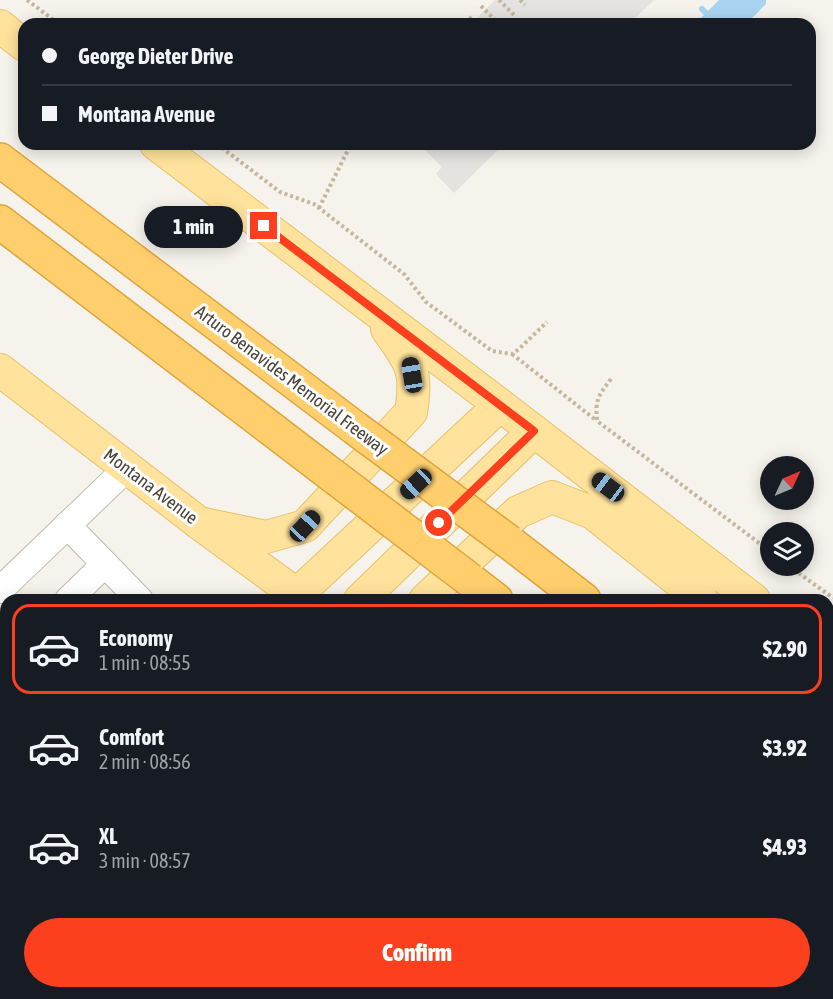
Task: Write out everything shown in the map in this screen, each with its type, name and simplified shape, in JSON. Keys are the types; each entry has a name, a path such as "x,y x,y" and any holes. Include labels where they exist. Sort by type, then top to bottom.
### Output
{"highway":[{"name":"Arturo Benavides Memorial Freeway","path":"0,159 576,594"},
{"path":"0,222 485,591"}],"main road":[{"path":"0,26 18,40"},
{"path":"164,150 746,594"},
{"path":"199,523 266,537 305,526 411,412 415,389 410,362 372,308"},
{"name":"Montana Avenue","path":"0,370 292,594"},
{"path":"301,594 500,405"},
{"path":"366,594 534,431"},
{"path":"431,594 518,512 552,497 593,513 694,594"}],"lane":[{"path":"0,590 127,468"},
{"path":"67,525 134,594"},
{"path":"74,594 105,564"}],"path":[{"path":"27,0 51,18"},
{"path":"499,0 514,15"},
{"path":"520,0 525,5"},
{"path":"481,6 493,18"},
{"path":"225,150 280,192 314,204 404,274 426,302 492,351 512,354 597,422 760,544"},
{"path":"319,208 348,150"},
{"path":"512,354 547,322"},
{"path":"597,422 595,406 598,396 611,380"},
{"path":"803,576 828,594"}],"shaded area":[{"path":"495,0 654,0 635,18 477,18"},
{"path":"425,150 498,150 454,193 436,174 442,167"}],"water":[{"path":"719,0 766,0 766,4 752,18 701,18"}],"waterway":[{"path":"702,9 706,13"}],"route":[{"path":"264,226 534,431 439,523"}]}
